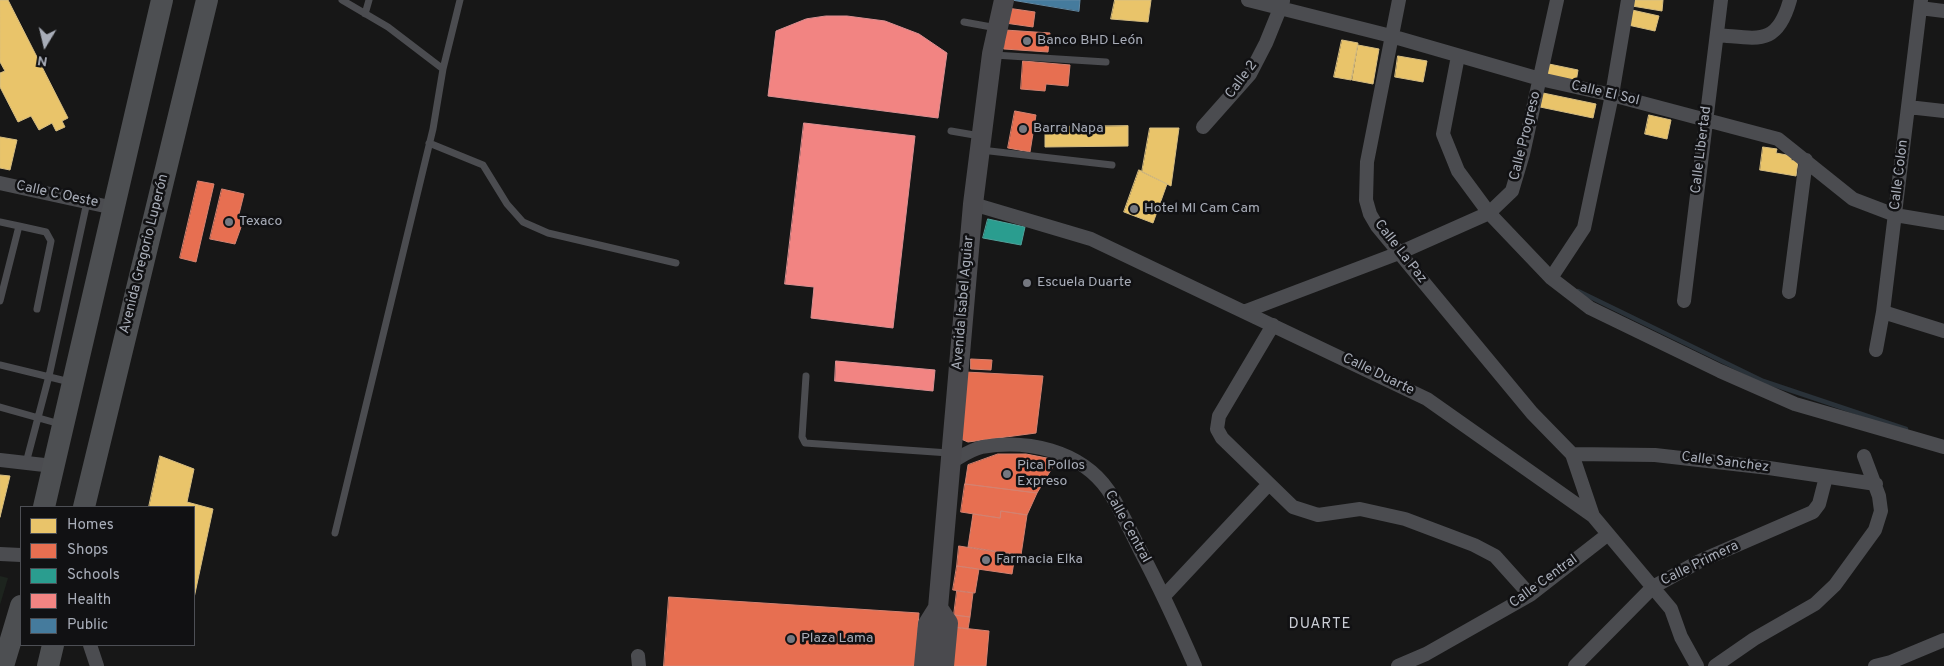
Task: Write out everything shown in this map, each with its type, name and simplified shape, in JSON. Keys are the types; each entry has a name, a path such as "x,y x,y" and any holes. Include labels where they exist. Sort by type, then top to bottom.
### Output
{"main road":[{"path":"44,506 162,0"},
{"name":"Avenida Gregorio Luperón","path":"84,506 207,0"},
{"name":"Avenida Isabel Aguiar","path":"924,666 928,624 938,608 973,204 992,54 1004,0"},
{"name":"Avenida Isabel Aguiar","path":"938,608 948,624 944,666"},
{"path":"3,666 20,609"},
{"path":"11,666 20,621"},
{"path":"48,666 53,646"}],"street":[{"name":"Calle El Sol","path":"1248,0 1282,5 1540,79 1612,95 1778,139 1853,199 1895,215 1944,223"},
{"name":"Calle La Paz","path":"1399,0 1367,162 1365,183 1366,200 1370,214 1399,253 1532,413 1572,454"},
{"name":"Calle Progreso","path":"1246,311 1399,253 1489,213 1512,191 1523,154 1558,0"},
{"path":"1550,278 1584,228 1612,95 1628,0"},
{"name":"Calle Libertad","path":"1684,301 1721,0"},
{"path":"1717,35 1756,38 1772,34 1781,26 1790,0"},
{"path":"1918,2 1944,11"},
{"name":"Calle Colon","path":"1876,350 1895,215 1918,2"},
{"name":"Calle 2","path":"1203,127 1250,74 1282,5"},
{"path":"1458,56 1443,134 1458,171 1489,213 1550,278 1590,308 1720,371 1795,404 1944,447"},
{"path":"1908,107 1944,111"},
{"path":"1789,292 1806,160"},
{"name":"Calle C Oeste","path":"0,183 114,208"},
{"name":"Calle Duarte","path":"973,204 1092,239 1427,399 1593,516 1670,609 1681,637 1697,666"},
{"path":"1882,312 1944,331"},
{"path":"1274,326 1223,408 1217,422 1217,429 1222,438 1268,485 1293,507 1318,515 1360,509 1405,519 1474,545 1495,556 1530,595"},
{"name":"Calle Central","path":"951,457 980,447 1026,444 1057,451 1084,466 1107,488 1164,596 1195,666"},
{"path":"1572,454 1593,516"},
{"name":"Calle Sanchez","path":"1572,454 1655,455 1876,484"},
{"path":"1715,666 1754,639 1815,604 1835,585 1875,530 1881,511 1876,484 1864,456"},
{"path":"0,460 53,466"},
{"name":"Calle Primera","path":"1575,666 1653,587 1700,561 1813,512 1819,504 1826,476"},
{"path":"1164,596 1268,485"},
{"name":"Calle Central","path":"1398,666 1426,654 1530,595 1607,534"},
{"path":"0,554 20,555"},
{"path":"1875,666 1891,665 1944,640"},
{"path":"90,646 97,666"}],"lane":[{"path":"342,0 388,27 443,68"},
{"path":"365,14 369,0"},
{"path":"335,533 429,143 443,68 460,0"},
{"path":"964,22 998,28"},
{"path":"992,54 1106,62"},
{"path":"951,131 980,143 1112,165"},
{"path":"429,143 483,165 507,204 523,222 548,233 676,263"},
{"path":"26,463 49,376 87,202"},
{"path":"0,222 46,232 51,240 37,309"},
{"path":"0,300 19,226"},
{"path":"0,365 72,383"},
{"path":"806,376 802,436 805,443 951,457"},
{"path":"0,407 62,425"}],"shaded area":[{"path":"0,576 8,578 0,605"}],"building: Homes":[{"path":"0,0 8,0 68,118 62,121 65,127 56,131 52,123 39,130 31,116 18,122 0,87 0,73 5,71 0,62"},
{"path":"1115,0 1151,0 1148,22 1111,19"},
{"path":"1633,0 1663,0 1662,11 1632,6"},
{"path":"1632,10 1659,16 1655,31 1628,25"},
{"path":"1342,40 1358,43 1351,80 1334,77"},
{"path":"1358,45 1379,49 1373,84 1352,80"},
{"path":"1398,56 1427,61 1423,82 1395,77"},
{"path":"1549,64 1578,70 1576,82 1547,76"},
{"path":"1543,93 1596,104 1593,118 1540,107"},
{"path":"1649,115 1671,120 1667,139 1645,134"},
{"path":"1128,126 1128,146 1045,147 1045,127"},
{"path":"1150,128 1179,128 1171,186 1142,172"},
{"path":"0,137 17,140 10,170 0,168"},
{"path":"1763,147 1777,149 1776,153 1792,156 1791,160 1798,161 1796,176 1760,170"},
{"path":"1139,170 1167,184 1153,223 1124,212"},
{"path":"160,456 194,469 187,502 213,509 195,593 195,506 149,506"},
{"path":"0,475 10,476 0,517"}],"building: Shops":[{"path":"1007,8 1035,12 1033,27 1005,23"},
{"name":"Banco BHD León","path":"1005,30 1050,33 1048,52 1004,49"},
{"path":"1023,61 1070,65 1068,86 1046,84 1045,91 1021,89"},
{"path":"1015,111 1036,115 1030,152 1008,148"},
{"name":"Texaco","path":"198,181 214,184 196,262 180,258"},
{"name":"Texaco","path":"222,189 244,194 239,214 245,216 235,244 210,239"},
{"path":"971,359 992,360 991,370 971,369"},
{"path":"965,372 1043,376 1036,433 968,442 961,439"},
{"name":"Pica Pollos Expreso","path":"998,454 1026,454 1057,460 1037,493 965,484 968,465"},
{"path":"965,484 1037,493 1027,515 1001,511 1000,518 961,512"},
{"path":"1001,511 1027,515 1021,555 968,547 973,514 1000,518"},
{"name":"Farmacia Elka","path":"959,546 1015,555 1012,574 957,566"},
{"path":"957,566 979,569 975,593 953,590"},
{"path":"957,591 973,593 970,617 954,615"},
{"name":"Plaza Lama","path":"669,597 919,613 915,666 664,666"},
{"path":"954,615 970,617 968,629 953,627"},
{"path":"953,627 989,631 986,666 948,666"}],"building: Schools":[{"path":"988,219 1025,227 1021,245 983,238"}],"building: Health":[{"path":"826,16 847,16 885,21 919,34 947,53 938,118 768,96 776,31 806,19"},
{"path":"804,123 915,136 893,328 811,318 814,287 785,284"},
{"path":"836,361 935,370 933,391 835,381"}],"building: Public":[{"path":"1012,0 1080,0 1079,11"}],"waterway":[{"path":"1578,291 1763,381 1906,429"}],"place":[{"name":"Banco BHD León","path":"1027,41"},
{"name":"Barra Napa","path":"1023,129"},
{"name":"Hotel MI Cam Cam","path":"1134,209"},
{"name":"Texaco","path":"229,222"},
{"name":"Escuela Duarte","path":"1027,283"},
{"name":"Pica Pollos Expreso","path":"1007,474"},
{"name":"Farmacia Elka","path":"986,560"},
{"name":"Plaza Lama","path":"791,639"}],"district":[{"name":"DUARTE","path":"1320,625"}]}
